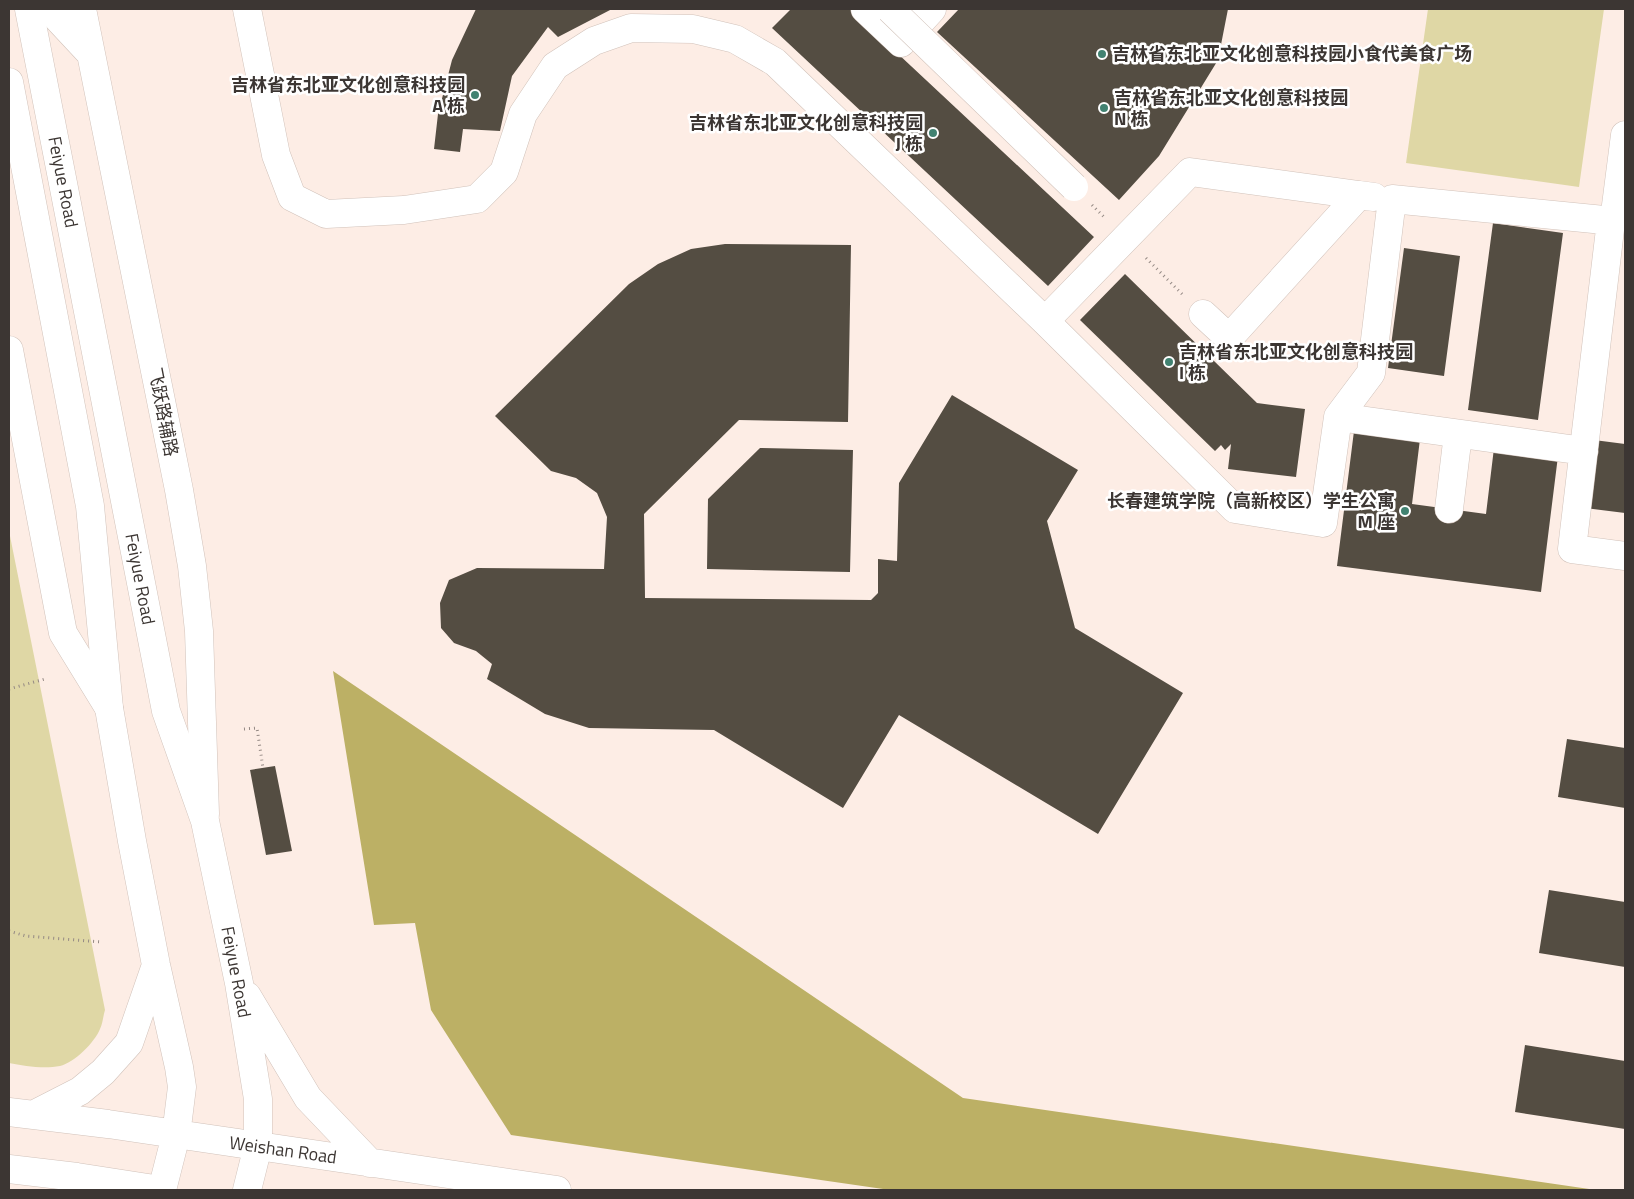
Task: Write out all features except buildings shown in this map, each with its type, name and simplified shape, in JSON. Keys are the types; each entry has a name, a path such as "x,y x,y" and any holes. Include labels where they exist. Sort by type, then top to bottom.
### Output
{"main road":[{"name":"Feiyue Road","path":"30,9 166,711 205,821 239,983 258,1099 258,1146 247,1190"},
{"path":"49,9 90,53"},
{"name":"飞跃路辅路","path":"82,9 179,490 192,566 199,631 205,821"},
{"path":"248,9 276,155 292,197 326,214 404,210 477,199 504,172 523,114 555,66 594,41 631,28 693,29 735,40 775,62 1235,508 1323,523 1338,418 1371,373 1392,199"},
{"path":"865,9 901,43 932,9"},
{"path":"890,9 1074,188"},
{"name":"Feiyue Road","path":"9,82 90,506 109,708 132,841 182,1088 176,1134 161,1190"},
{"path":"1625,135 1614,221 1611,221 1572,549 1625,556"},
{"path":"1045,322 1190,172 1392,199 1611,221"},
{"path":"1203,314 1229,338 1359,195"},
{"path":"9,350 63,633 109,708"},
{"path":"1338,418 1584,451"},
{"path":"1449,509 1458,434"},
{"path":"22,1113 80,1091 103,1072 129,1043 156,964"},
{"path":"239,983 308,1098 370,1163"},
{"name":"Weishan Road","path":"22,1113 557,1190"},
{"path":"21,1177 77,1177 161,1190"}],"path":[{"path":"9,688 46,678"},
{"path":"244,729 257,728 263,768"},
{"path":"9,931 26,936 101,942"}],"shaded area":[{"path":"1428,9 1604,9 1579,187 1406,163"},
{"path":"9,531 105,1010 100,1029 89,1046 66,1064 54,1067 34,1067 9,1063"},
{"path":"333,671 963,1098 1596,1190 890,1190 511,1135 431,1010 415,923 374,925"}],"place":[{"name":"吉林省东北亚文化创意科技园小食代美食广场","path":"1102,54"},
{"name":"吉林省东北亚文化创意科技园 A 栋","path":"475,95"},
{"name":"吉林省东北亚文化创意科技园 N 栋","path":"1104,108"},
{"name":"吉林省东北亚文化创意科技园 J 栋","path":"933,133"},
{"name":"吉林省东北亚文化创意科技园 I 栋","path":"1169,362"},
{"name":"长春建筑学院（高新校区）学生公寓 M 座","path":"1405,511"}]}
